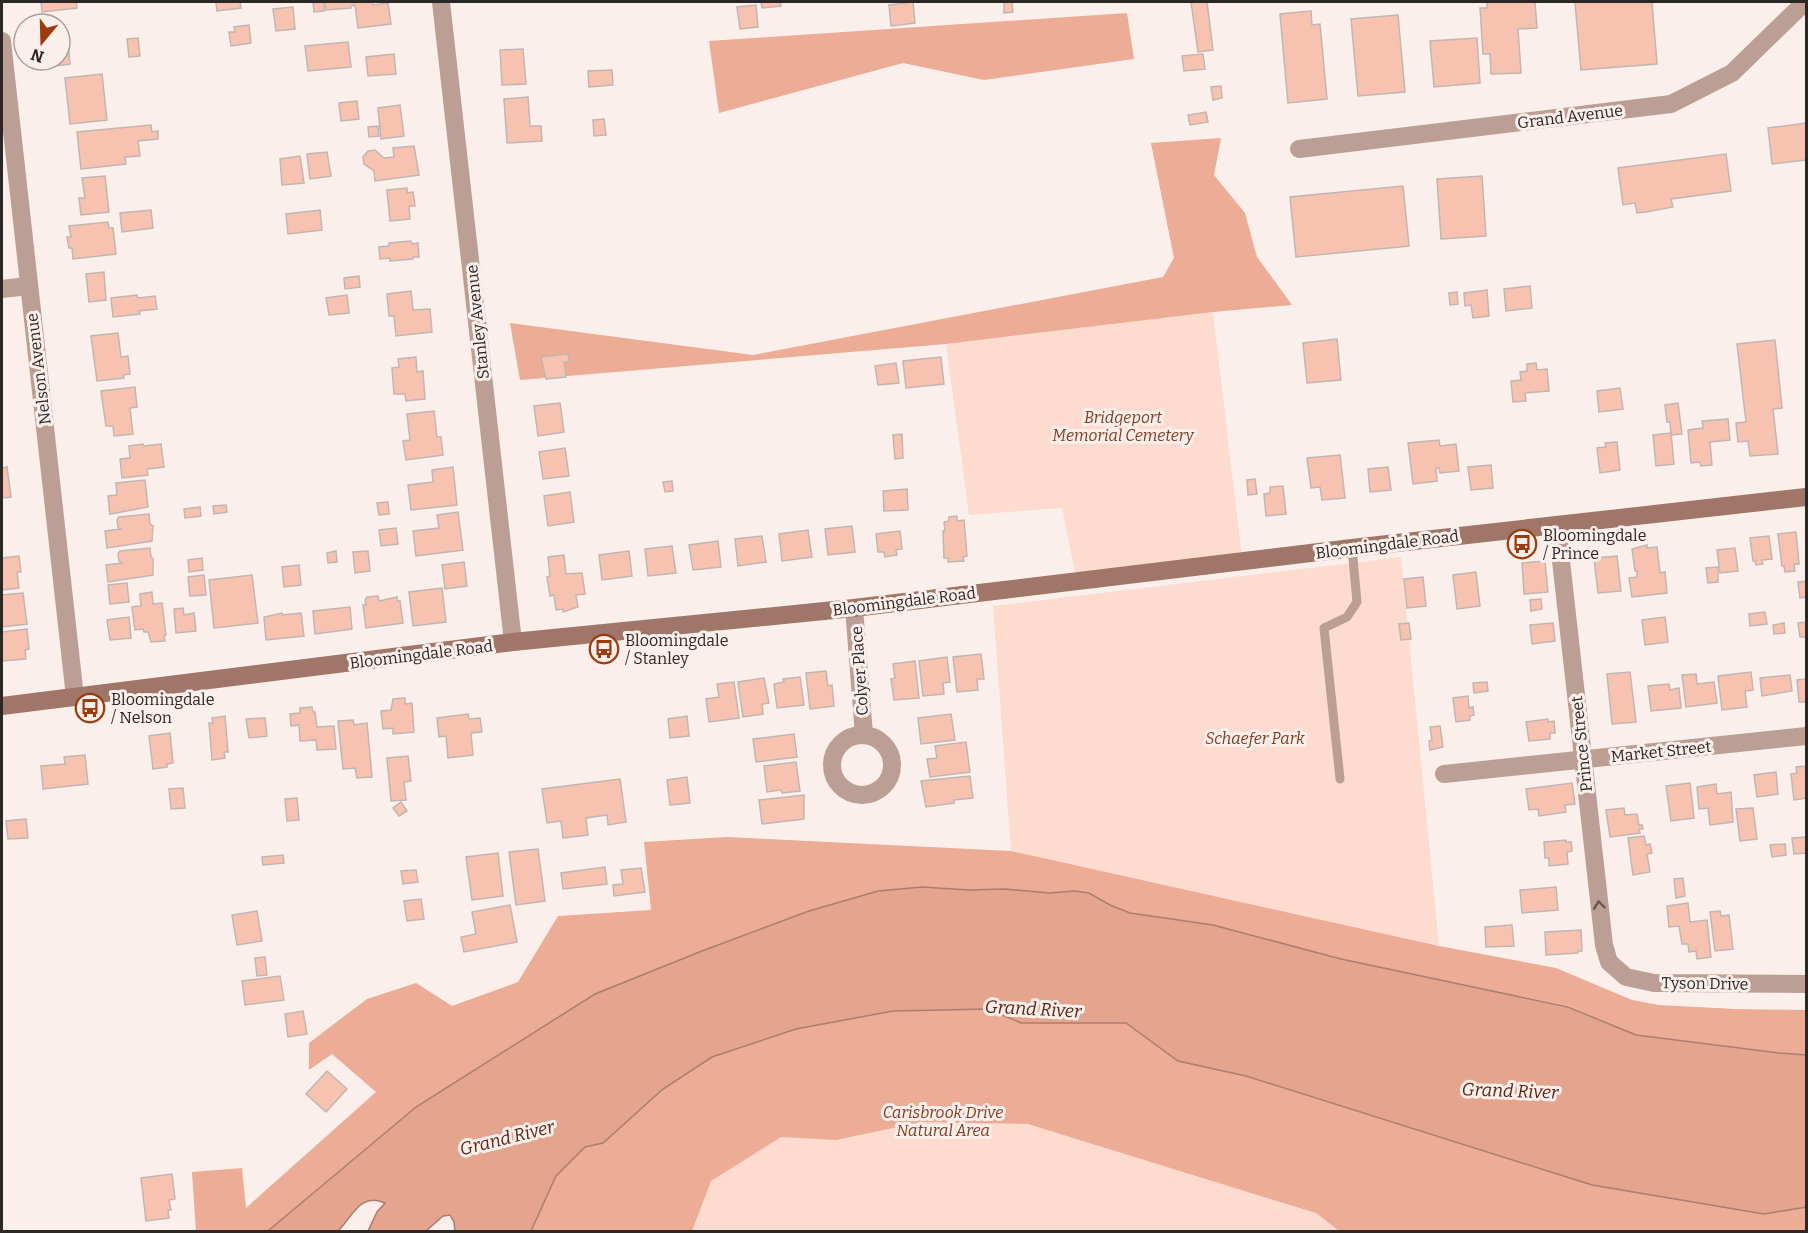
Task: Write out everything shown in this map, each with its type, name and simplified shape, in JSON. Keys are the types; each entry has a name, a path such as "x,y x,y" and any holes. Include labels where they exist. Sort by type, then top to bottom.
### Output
{"main road":[{"name":"Bloomingdale Road","path":"2,706 513,642 854,608 1352,548 1806,497"}],"street":[{"name":"Stanley Avenue","path":"441,2 513,642"},
{"name":"Grand Avenue","path":"1299,149 1671,104 1732,73 1805,2"},
{"name":"Nelson Avenue","path":"2,41 75,697"},
{"path":"2,290 28,286"},
{"name":"Prince Street","path":"1557,525 1604,945 1609,962"},
{"name":"Colyer Place","path":"854,608 864,735"},
{"name":"Market Street","path":"1444,774 1806,735"},
{"name":"Tyson Drive","path":"1609,962 1626,977 1654,983 1806,984"}],"lane":[{"path":"1340,779 1324,628 1347,617 1357,602 1352,548"}],"green space":[{"path":"1127,13 1134,59 984,80 903,63 719,113 709,41"},
{"path":"1221,138 1214,175 1245,213 1257,257 1292,305 1213,312 946,344 520,380 510,323 753,355 1163,277 1174,258 1151,143"},
{"name":"Bridgeport Memorial Cemetery","path":"1213,312 1242,558 1076,577 1062,508 969,515 946,344"},
{"name":"Schaefer Park","path":"1401,557 1439,946 1011,851 993,606"},
{"path":"726,837 1011,851 1439,946 1556,968 1632,1000 1659,1005 1806,1010 1806,1055 1636,1035 1568,1006 1341,959 1213,925 1130,913 1074,891 1050,893 1004,889 969,890 922,887 878,891 595,994 416,1107 268,1231 196,1231 192,1172 242,1168 246,1208 376,1092 332,1054 309,1070 309,1043 367,999 416,983 452,1006 518,982 558,916 651,910 644,842"},
{"name":"Carisbrook Drive Natural Area","path":"988,1009 1178,1061 1246,1076 1316,1213 1339,1231 531,1232 595,1144 603,1143 663,1089 796,1029 893,1011"},
{"path":"988,1009 1021,1023 1126,1023 1178,1061 1246,1076 1592,1185 1764,1214 1806,1207 1806,1231 1339,1231 1316,1213 1028,1124 921,1122 836,1140 781,1137 711,1181 692,1231 531,1232 556,1176 585,1147 603,1143 663,1089 712,1057 796,1029 893,1011"}],"water":[{"name":"Grand River","path":"922,887 1089,893 1130,913 1213,925 1341,959 1568,1007 1636,1035 1806,1055 1806,1207 1764,1214 1592,1185 1246,1076 1178,1061 1126,1023 1021,1023 988,1009 893,1011 796,1029 712,1057 663,1089 603,1143 585,1147 556,1176 531,1231 455,1231 450,1215 443,1216 426,1231 368,1231 377,1212 385,1203 376,1200 363,1203 358,1207 338,1231 268,1231 416,1107 595,994 809,911 878,891"}],"building":[{"path":"41,2 76,2 77,8 42,12"},
{"path":"216,2 240,2 241,8 217,11"},
{"path":"324,2 324,11 314,12 313,3"},
{"path":"325,2 372,2 373,5 388,3 391,24 358,28 355,5 351,8 326,10"},
{"path":"761,2 780,2 781,6 762,8"},
{"path":"913,2 915,23 891,26 889,5"},
{"path":"1004,2 1012,2 1013,12 1004,13"},
{"path":"1191,2 1207,2 1213,50 1198,52"},
{"path":"1487,2 1535,2 1537,28 1518,29 1521,73 1491,74 1490,54 1483,54 1480,8 1487,8"},
{"path":"1575,2 1652,2 1657,64 1581,70"},
{"path":"756,5 758,27 740,29 737,7"},
{"path":"293,7 295,29 276,31 273,9"},
{"path":"1311,11 1312,25 1320,24 1327,99 1288,103 1280,14"},
{"path":"1398,15 1405,92 1358,96 1351,19"},
{"path":"249,25 251,43 231,46 229,32 235,32 234,27"},
{"path":"138,38 140,56 129,57 127,39"},
{"path":"1477,38 1480,83 1434,87 1430,41"},
{"path":"348,42 351,67 308,71 305,46"},
{"path":"523,49 526,84 502,85 500,50"},
{"path":"394,54 396,74 368,76 366,57"},
{"path":"1203,54 1205,69 1184,71 1182,56"},
{"path":"612,70 613,85 589,87 588,71"},
{"path":"102,74 107,120 70,124 65,78"},
{"path":"1221,86 1222,98 1213,100 1211,87"},
{"path":"528,97 530,126 541,126 542,141 507,143 504,99"},
{"path":"357,101 359,119 341,121 339,103"},
{"path":"400,105 404,136 381,139 378,108"},
{"path":"1206,112 1208,122 1190,125 1188,115"},
{"path":"604,119 606,135 594,136 593,120"},
{"path":"1806,123 1806,160 1772,164 1768,128"},
{"path":"151,125 152,132 158,131 158,139 138,141 140,156 125,157 126,164 81,169 77,132"},
{"path":"378,126 379,136 369,137 368,127"},
{"path":"414,146 419,175 375,181 374,171 364,164 363,157 368,151 375,150 384,158 394,157 393,148"},
{"path":"327,152 331,176 310,179 307,154"},
{"path":"1726,154 1731,191 1671,199 1673,207 1646,212 1637,213 1635,203 1623,205 1618,168"},
{"path":"300,156 304,183 282,185 280,159"},
{"path":"105,176 109,212 81,215 79,198 85,198 82,178"},
{"path":"1482,176 1486,236 1441,239 1437,179"},
{"path":"1403,186 1409,246 1296,257 1290,197"},
{"path":"407,188 407,193 413,192 415,206 409,206 410,219 390,221 387,190"},
{"path":"151,210 153,228 122,232 120,213"},
{"path":"320,210 322,230 288,234 286,214"},
{"path":"108,222 109,228 113,228 116,254 73,259 72,248 69,248 67,237 71,237 69,226"},
{"path":"411,241 412,244 418,243 419,257 390,261 390,258 380,259 379,247 389,246 389,243"},
{"path":"104,272 106,300 89,302 86,274"},
{"path":"359,276 360,287 345,289 344,278"},
{"path":"1530,286 1532,308 1506,311 1504,289"},
{"path":"1487,290 1489,316 1473,318 1471,305 1465,306 1464,293"},
{"path":"411,291 413,310 430,309 432,332 396,336 394,316 389,316 387,294"},
{"path":"1457,292 1458,304 1450,305 1449,293"},
{"path":"137,295 138,298 155,296 157,309 139,311 140,314 113,317 111,298"},
{"path":"347,295 349,313 329,315 326,298"},
{"path":"118,333 121,357 128,356 130,374 123,375 124,378 97,381 91,336"},
{"path":"1337,339 1341,380 1307,383 1303,343"},
{"path":"1775,340 1782,408 1773,409 1778,454 1750,456 1748,441 1738,442 1736,423 1746,422 1737,344"},
{"path":"568,354 569,361 564,362 566,377 546,379 541,357"},
{"path":"416,357 417,372 423,371 425,399 406,401 405,394 394,394 392,368 399,367 398,359"},
{"path":"941,357 944,384 906,388 903,361"},
{"path":"896,363 899,383 878,385 875,366"},
{"path":"1536,363 1537,370 1547,369 1549,391 1525,393 1526,401 1513,402 1511,381 1521,380 1520,372 1527,371 1527,364"},
{"path":"135,387 137,407 130,408 133,434 114,436 113,426 106,426 101,391"},
{"path":"1620,388 1623,409 1599,412 1597,391"},
{"path":"560,403 564,432 538,436 534,406"},
{"path":"1678,403 1682,434 1671,435 1665,405"},
{"path":"434,411 437,437 441,437 443,455 406,460 403,441 410,440 407,414"},
{"path":"1728,419 1730,440 1710,442 1712,465 1701,466 1700,462 1691,463 1688,430 1703,428 1702,421"},
{"path":"1671,433 1674,464 1656,466 1653,435"},
{"path":"902,434 903,458 895,459 893,435"},
{"path":"1439,440 1440,446 1456,444 1459,471 1440,473 1439,468 1436,468 1437,481 1413,484 1408,443"},
{"path":"1617,442 1620,470 1600,473 1597,448 1606,447 1605,443"},
{"path":"143,444 144,446 161,444 164,467 147,469 148,475 122,478 120,459 130,458 129,446"},
{"path":"565,448 569,476 543,479 539,452"},
{"path":"1340,455 1345,498 1322,500 1320,487 1311,488 1307,458"},
{"path":"1491,465 1493,488 1471,490 1468,467"},
{"path":"7,467 11,497 2,498 2,468"},
{"path":"453,467 457,505 411,510 408,485 433,482 432,470"},
{"path":"1388,467 1391,490 1370,492 1368,469"},
{"path":"1255,479 1257,494 1248,495 1247,480"},
{"path":"145,480 148,507 110,514 108,496 117,495 116,483"},
{"path":"672,481 673,491 665,492 663,482"},
{"path":"1283,486 1286,514 1266,516 1264,494 1270,493 1270,487"},
{"path":"907,489 908,510 884,511 883,491"},
{"path":"570,492 574,522 548,526 544,496"},
{"path":"388,502 389,514 379,515 377,503"},
{"path":"226,505 227,512 214,514 213,506"},
{"path":"200,507 201,516 185,518 184,509"},
{"path":"458,512 463,550 416,556 413,531 439,528 437,515"},
{"path":"149,514 150,524 153,526 152,541 107,548 105,531 121,529 118,527 119,517"},
{"path":"957,516 957,521 964,520 967,556 963,557 964,561 948,562 948,558 944,558 944,522 949,521 949,517"},
{"path":"852,526 855,552 828,555 825,529"},
{"path":"396,528 398,544 381,546 379,530"},
{"path":"808,530 812,557 782,561 779,534"},
{"path":"900,531 902,549 896,550 897,555 885,557 884,552 878,552 876,534"},
{"path":"1796,532 1799,564 1794,564 1795,571 1785,572 1782,566 1778,534"},
{"path":"762,536 766,562 738,566 735,539"},
{"path":"1769,536 1772,559 1762,560 1763,564 1756,565 1753,561 1750,538"},
{"path":"718,541 721,567 693,570 689,545"},
{"path":"1647,545 1647,548 1657,547 1660,573 1665,572 1667,593 1632,597 1629,578 1637,577 1637,571 1635,571 1632,549"},
{"path":"672,546 676,573 648,576 645,549"},
{"path":"150,548 153,575 108,582 106,565 122,563 119,561 120,551"},
{"path":"1735,548 1738,571 1720,573 1717,550"},
{"path":"336,551 337,562 328,563 327,553"},
{"path":"368,551 370,571 355,573 353,552"},
{"path":"629,551 632,576 602,580 599,555"},
{"path":"564,555 566,574 582,573 585,594 576,595 578,607 563,612 563,609 556,610 554,595 550,596 547,577 550,576 548,557"},
{"path":"19,556 21,572 17,572 19,588 2,590 2,558"},
{"path":"1617,556 1621,591 1598,593 1594,558"},
{"path":"202,558 203,570 189,572 188,560"},
{"path":"1545,561 1548,592 1524,594 1522,563"},
{"path":"464,562 467,586 445,589 442,565"},
{"path":"299,565 301,585 284,587 282,567"},
{"path":"1718,567 1718,582 1708,583 1706,568"},
{"path":"1476,572 1480,606 1457,609 1453,575"},
{"path":"204,575 206,595 190,596 188,577"},
{"path":"252,575 258,623 214,628 209,580"},
{"path":"1423,577 1426,606 1407,608 1404,579"},
{"path":"1806,581 1806,597 1800,598 1798,582"},
{"path":"127,583 129,602 110,604 108,585"},
{"path":"442,588 446,622 413,626 409,592"},
{"path":"152,592 153,604 162,603 165,641 151,642 148,632 144,632 143,629 135,630 132,607 141,606 140,594"},
{"path":"23,593 27,624 2,627 2,595"},
{"path":"378,596 379,601 397,597 397,601 400,601 403,623 366,628 363,605 366,605 367,597"},
{"path":"1541,599 1542,609 1531,611 1530,600"},
{"path":"350,607 352,629 315,634 313,611"},
{"path":"183,608 184,615 194,613 196,631 176,633 174,609"},
{"path":"1765,612 1767,624 1750,626 1749,614"},
{"path":"282,613 283,615 301,613 304,636 266,640 264,617"},
{"path":"129,617 131,638 110,640 107,620"},
{"path":"1665,617 1668,642 1645,645 1642,620"},
{"path":"1806,622 1806,637 1800,637 1798,623"},
{"path":"1409,623 1411,639 1401,640 1399,624"},
{"path":"1553,623 1555,641 1532,644 1530,625"},
{"path":"1784,623 1785,633 1774,634 1773,625"},
{"path":"27,629 29,649 25,650 26,659 2,661 2,632"},
{"path":"981,654 984,679 977,679 978,690 957,692 953,657"},
{"path":"947,657 950,682 943,683 944,694 923,696 919,661"},
{"path":"915,661 919,698 894,700 891,679 895,678 893,664"},
{"path":"826,671 828,686 832,685 834,706 810,709 806,673"},
{"path":"1630,672 1636,722 1612,724 1607,674"},
{"path":"1751,672 1753,690 1745,691 1747,707 1722,710 1718,676"},
{"path":"1696,674 1697,684 1714,682 1717,703 1686,707 1682,675"},
{"path":"1790,675 1792,691 1762,696 1760,678"},
{"path":"800,677 804,705 777,708 774,684 784,682 783,679"},
{"path":"764,678 769,703 762,704 763,714 743,717 738,682"},
{"path":"1806,679 1806,702 1799,702 1797,680"},
{"path":"734,682 739,718 709,722 706,699 719,697 717,684"},
{"path":"1487,682 1488,691 1474,693 1473,683"},
{"path":"1669,684 1670,690 1679,688 1681,708 1651,711 1648,686"},
{"path":"1468,696 1469,708 1473,707 1474,715 1470,716 1470,720 1456,722 1453,698"},
{"path":"405,698 405,704 412,703 414,732 393,734 393,728 383,729 381,711 391,710 393,699"},
{"path":"312,707 317,727 334,726 336,749 317,750 316,740 300,741 299,725 291,726 290,714 300,713 300,708"},
{"path":"468,714 469,719 480,718 482,732 471,733 473,755 448,758 446,736 439,737 437,718"},
{"path":"951,714 955,740 921,744 918,718"},
{"path":"225,716 228,752 224,752 225,758 212,760 209,723 213,723 212,718"},
{"path":"687,716 689,736 670,738 668,719"},
{"path":"265,718 267,736 249,738 246,719"},
{"path":"1548,719 1548,722 1554,721 1555,733 1550,733 1550,739 1529,741 1526,722"},
{"path":"353,720 354,725 367,723 372,777 357,778 355,768 343,769 338,721"},
{"path":"1440,726 1443,747 1430,750 1429,741 1432,740 1430,727"},
{"path":"170,733 173,763 167,764 167,767 153,769 149,736"},
{"path":"794,734 797,757 756,762 753,739"},
{"path":"966,742 970,772 930,777 927,759 937,758 935,746"},
{"path":"85,755 88,784 43,789 41,766 65,764 64,757"},
{"path":"408,756 411,781 404,782 406,800 391,801 387,758"},
{"path":"796,762 800,791 767,792 764,766"},
{"path":"1806,766 1806,798 1794,800 1791,774 1797,773 1796,767"},
{"path":"1776,772 1778,794 1757,797 1754,775"},
{"path":"970,776 973,798 926,807 921,781"},
{"path":"687,777 690,803 670,805 667,780"},
{"path":"620,779 626,822 608,825 607,815 586,818 588,835 563,838 561,821 547,823 542,789"},
{"path":"1572,783 1575,804 1565,805 1566,812 1539,816 1538,809 1529,810 1526,789"},
{"path":"1690,783 1694,818 1671,821 1666,786"},
{"path":"1716,784 1717,794 1731,792 1733,822 1710,825 1708,808 1699,809 1697,787"},
{"path":"183,788 185,808 171,809 169,789"},
{"path":"804,795 804,819 762,824 759,800"},
{"path":"297,798 299,820 287,821 285,799"},
{"path":"401,802 407,811 399,816 393,808"},
{"path":"1624,808 1625,815 1637,814 1639,825 1642,825 1643,829 1639,829 1640,833 1610,837 1606,810"},
{"path":"1753,808 1757,839 1740,841 1736,809"},
{"path":"26,819 28,838 8,839 6,821"},
{"path":"1644,836 1646,845 1650,844 1652,853 1647,854 1650,872 1633,875 1628,838"},
{"path":"1806,837 1806,853 1794,854 1792,838"},
{"path":"1566,840 1566,842 1571,842 1572,851 1567,852 1568,864 1549,866 1549,858 1545,858 1544,842"},
{"path":"1785,844 1786,855 1772,857 1770,845"},
{"path":"538,849 545,901 516,905 509,852"},
{"path":"498,853 503,896 472,900 466,857"},
{"path":"283,855 284,863 263,865 262,857"},
{"path":"605,867 607,884 563,889 561,873"},
{"path":"641,868 645,892 614,896 613,885 623,884 621,870"},
{"path":"416,870 418,882 403,884 401,871"},
{"path":"1683,878 1685,896 1676,898 1674,879"},
{"path":"1556,887 1558,910 1522,913 1520,890"},
{"path":"421,899 424,919 407,921 404,901"},
{"path":"1688,903 1690,922 1707,920 1711,957 1697,959 1696,951 1689,952 1688,944 1682,944 1679,926 1669,927 1667,906"},
{"path":"510,905 517,942 464,952 461,937 476,934 472,912"},
{"path":"257,911 262,941 237,945 232,915"},
{"path":"1720,911 1721,916 1729,915 1733,949 1715,951 1710,912"},
{"path":"1512,925 1514,946 1486,947 1485,927"},
{"path":"1581,930 1582,951 1546,955 1545,932"},
{"path":"265,957 267,975 257,976 255,958"},
{"path":"280,976 284,1000 245,1005 242,981"},
{"path":"303,1011 307,1034 288,1037 285,1014"},
{"path":"327,1071 347,1089 326,1112 306,1094"},
{"path":"172,1174 175,1199 169,1200 171,1210 168,1210 169,1218 146,1221 141,1178"}],"place":[{"name":"Bloomingdale / Prince","path":"1522,544"},
{"name":"Bloomingdale / Stanley","path":"604,649"},
{"name":"Bloomingdale / Nelson","path":"90,708"}]}
